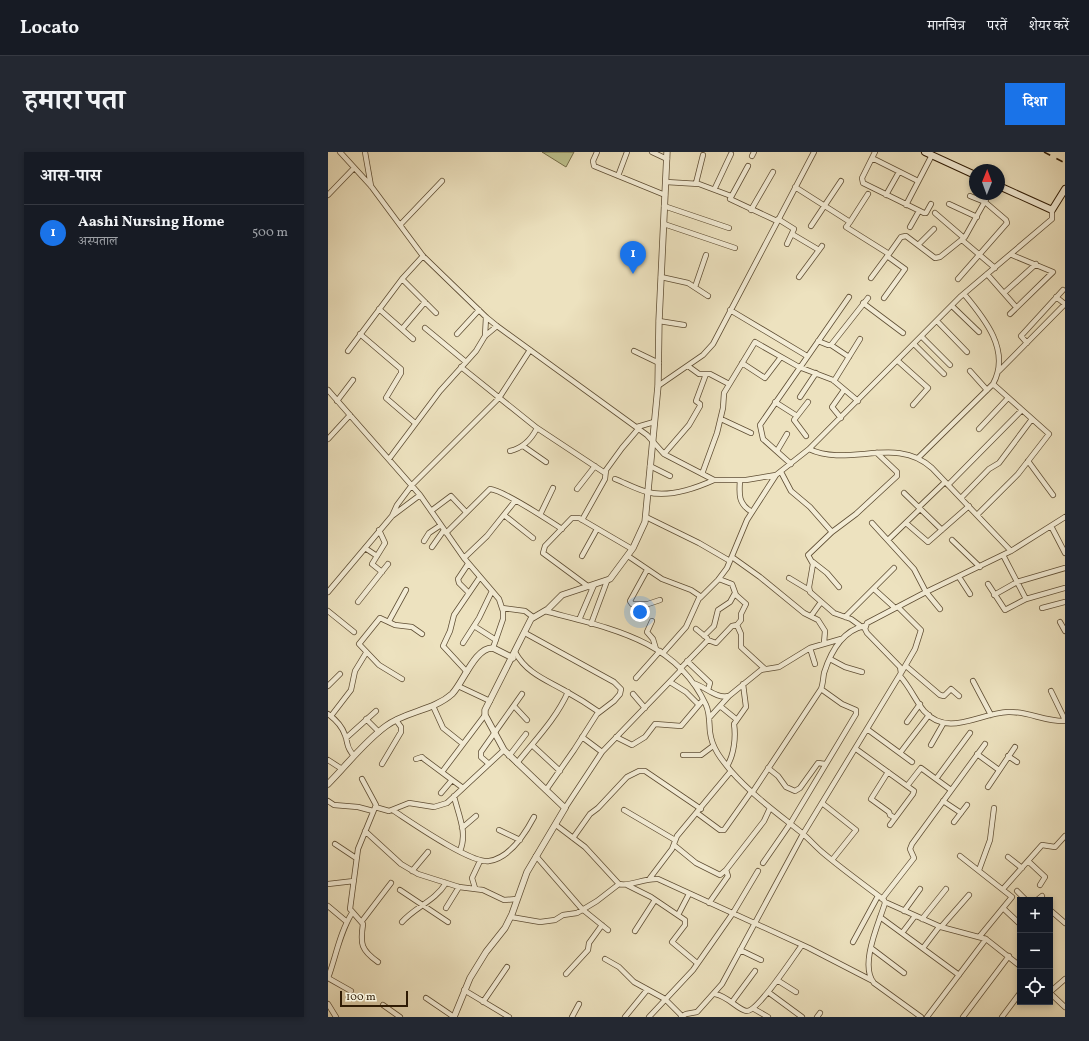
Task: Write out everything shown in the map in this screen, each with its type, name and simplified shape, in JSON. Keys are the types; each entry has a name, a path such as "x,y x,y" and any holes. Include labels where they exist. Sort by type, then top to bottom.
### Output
{"main road":[{"path":"925,152 969,172"},
{"path":"1005,189 1052,210 1065,189"}],"street":[{"path":"340,152 371,186 423,256 486,317 638,428 664,454 714,480"},
{"path":"365,152 371,186"},
{"path":"597,152 593,161 594,166 665,195"},
{"path":"618,176 627,152"},
{"path":"652,152 667,159"},
{"path":"442,772 485,715 485,710 533,617 545,611 562,595 607,581 614,575 632,549 646,517 658,386 659,321 667,152"},
{"path":"658,386 703,355 713,344 814,152"},
{"path":"875,152 862,181 886,195 926,214 931,204"},
{"path":"696,183 703,154"},
{"path":"715,188 731,154"},
{"path":"906,205 932,155"},
{"path":"872,158 918,181"},
{"path":"748,166 731,196 731,201 793,228 787,244"},
{"path":"328,195 354,168"},
{"path":"751,210 773,172"},
{"path":"886,195 899,172"},
{"path":"811,226 841,181"},
{"path":"400,225 442,182"},
{"path":"666,182 696,183 715,188 731,196"},
{"path":"795,187 850,222"},
{"path":"868,194 846,227 888,255 905,269 884,298"},
{"path":"958,279 1007,224 1006,220 979,200"},
{"path":"871,278 904,236 909,237 937,258 963,239 984,202"},
{"path":"949,204 976,217"},
{"path":"664,206 729,228"},
{"path":"615,479 648,492 681,491 696,488 714,480 740,480 768,477 779,473 809,449 915,345 964,294 1012,255 1052,219 1052,210"},
{"path":"910,227 919,211"},
{"path":"935,212 995,268"},
{"path":"664,224 735,248"},
{"path":"918,244 934,229"},
{"path":"792,234 821,248 799,277"},
{"path":"695,287 706,255"},
{"path":"1010,314 1053,272 1012,255"},
{"path":"348,351 402,279 423,256"},
{"path":"1004,293 1036,264"},
{"path":"988,274 1016,307"},
{"path":"661,277 688,283 708,296"},
{"path":"402,279 436,313"},
{"path":"1027,343 1021,336 1063,290"},
{"path":"918,458 993,384 999,371 1000,360 990,329 964,294"},
{"path":"791,464 763,439 760,428 761,422 850,297"},
{"path":"999,371 1065,304 1056,297"},
{"path":"831,345 868,298"},
{"path":"402,329 425,302"},
{"path":"863,303 902,333"},
{"path":"952,306 979,332"},
{"path":"379,309 413,339"},
{"path":"458,334 479,310"},
{"path":"730,310 807,356"},
{"path":"1042,312 1051,319"},
{"path":"485,336 486,317"},
{"path":"659,321 684,325"},
{"path":"938,321 967,352"},
{"path":"390,459 415,423 466,362 485,336 497,326"},
{"path":"425,328 466,362"},
{"path":"360,334 401,369 401,373 386,398 415,423"},
{"path":"922,337 950,365"},
{"path":"834,381 860,339"},
{"path":"818,341 828,346 831,345 849,357"},
{"path":"702,474 721,419 724,393 755,342 799,367 834,381 858,401"},
{"path":"915,345 944,374"},
{"path":"392,516 397,505 412,485 499,398 530,350"},
{"path":"634,351 659,363"},
{"path":"742,363 765,378 781,357"},
{"path":"898,361 928,388 913,405"},
{"path":"688,366 699,374 710,374 729,384"},
{"path":"461,367 537,428 605,472"},
{"path":"970,371 987,390"},
{"path":"800,397 816,373"},
{"path":"664,454 689,425 700,406 700,404 696,402 706,374"},
{"path":"337,401 354,380"},
{"path":"977,515 1028,462 1049,434 993,384"},
{"path":"328,390 412,485 468,564 499,599 502,608 502,619 493,648"},
{"path":"841,418 832,407 844,390"},
{"path":"979,429 1008,398"},
{"path":"775,402 797,416"},
{"path":"806,436 794,421 808,402"},
{"path":"888,540 1022,410"},
{"path":"328,439 350,415"},
{"path":"721,419 751,433"},
{"path":"961,498 989,469 999,463 1032,419"},
{"path":"582,520 605,479 605,472 622,448 638,428 654,422"},
{"path":"510,451 523,446 529,441 537,428"},
{"path":"777,451 787,434"},
{"path":"523,446 546,462"},
{"path":"809,449 832,457 877,453 902,453 926,462 1012,551"},
{"path":"839,587 827,573 813,562 808,554 832,532 856,514 897,476 897,472 877,453"},
{"path":"1028,462 1053,495"},
{"path":"577,489 595,466"},
{"path":"650,466 670,476"},
{"path":"779,473 791,491 810,507 832,532"},
{"path":"636,678 660,651 686,627 700,598 719,579 731,559 738,540 752,512 779,473"},
{"path":"740,480 740,500 746,509 752,512"},
{"path":"540,515 553,488"},
{"path":"432,547 445,531 490,489 495,490 515,501 562,529"},
{"path":"904,492 942,530"},
{"path":"328,592 392,516 420,495"},
{"path":"431,511 451,496 466,512"},
{"path":"464,558 487,536 515,501"},
{"path":"906,522 928,542 968,506"},
{"path":"504,515 533,538"},
{"path":"592,586 543,553 543,548 574,517 582,520 632,549"},
{"path":"646,517 731,559 818,620 825,631 824,643"},
{"path":"697,813 720,830 724,830 763,778 768,768 804,717 821,689 830,659 841,639 848,633 864,626 870,620 897,608 926,592 1012,551 1065,517"},
{"path":"872,523 914,569 926,592 940,609"},
{"path":"424,541 429,533 440,525"},
{"path":"1051,526 1065,553"},
{"path":"582,556 597,529"},
{"path":"379,530 385,543 372,564 382,572"},
{"path":"952,540 980,567"},
{"path":"365,548 377,556"},
{"path":"1003,555 1026,599"},
{"path":"628,556 647,570 673,584 697,593 700,598"},
{"path":"809,590 813,562"},
{"path":"358,602 388,564"},
{"path":"468,564 458,579 459,583 468,592"},
{"path":"846,617 894,568"},
{"path":"994,595 1017,582 1065,568"},
{"path":"647,570 630,601 632,604 639,605 660,600"},
{"path":"467,672 443,646 450,631 452,619 465,601 468,592 480,577"},
{"path":"959,577 970,594"},
{"path":"789,578 809,590 834,613 864,626 867,633 900,667 900,675 920,704 929,715 943,724 964,722 991,715 1014,712 1056,721 1065,721 1051,691"},
{"path":"696,629 706,638 716,643 732,626 737,625 741,620 741,614 746,605 735,593 732,584 719,579"},
{"path":"590,624 607,581"},
{"path":"988,584 1005,610 1026,599 1065,588"},
{"path":"578,620 592,586"},
{"path":"605,959 619,968 634,982 665,999 682,1016 690,1015 696,1012 715,994 755,924 803,834 856,749 915,649 921,630 874,589"},
{"path":"389,621 406,590"},
{"path":"463,643 474,626 492,590"},
{"path":"426,998 454,1017 464,990 476,967 505,928 511,917 527,872 565,808 602,752 670,682 688,661 714,626 718,610 730,602 735,593"},
{"path":"811,616 821,602"},
{"path":"1042,608 1065,602"},
{"path":"502,608 525,611 533,617"},
{"path":"328,611 354,632"},
{"path":"545,611 623,633 660,651"},
{"path":"402,679 384,669 359,646 360,643 380,618 395,625 412,627 422,634"},
{"path":"652,621 647,632 660,651 693,683 703,700 709,718 713,746 731,771 751,793 882,899 914,916 940,927 980,936 1017,963"},
{"path":"1060,622 1065,631"},
{"path":"737,625 741,634 742,649 765,669"},
{"path":"474,626 496,640"},
{"path":"525,633 620,686 621,689 620,694 599,712 546,790"},
{"path":"709,718 729,696 758,672 765,669 779,667 810,648 841,639"},
{"path":"328,784 379,732 396,720 433,706 452,694 481,654 486,650 493,648 514,655 532,673 568,692 599,712"},
{"path":"810,648 814,664"},
{"path":"354,756 346,746 346,738 338,724 329,715 351,690 355,671 366,653"},
{"path":"830,659 845,667 862,672"},
{"path":"688,661 710,683 708,690"},
{"path":"906,666 940,695 944,696 951,689 960,696"},
{"path":"328,686 340,674"},
{"path":"972,681 991,715"},
{"path":"670,682 686,692 699,705"},
{"path":"693,683 720,696 729,696"},
{"path":"727,766 733,756 735,734 734,724 736,719 746,707 743,684"},
{"path":"458,686 490,701"},
{"path":"763,863 790,824 855,716 856,712 821,689"},
{"path":"516,763 552,720 568,692"},
{"path":"489,764 481,754 522,694"},
{"path":"633,694 645,708"},
{"path":"616,737 629,744 634,744 646,737 655,724 681,726 703,700"},
{"path":"907,722 920,704"},
{"path":"433,706 443,728 463,744"},
{"path":"514,706 527,720"},
{"path":"720,706 736,719"},
{"path":"346,738 376,711"},
{"path":"485,715 504,750 565,808"},
{"path":"900,753 929,715"},
{"path":"366,719 379,732"},
{"path":"382,764 401,732 401,727 396,720"},
{"path":"931,745 943,724"},
{"path":"867,729 912,762"},
{"path":"936,779 970,733"},
{"path":"510,756 526,734"},
{"path":"582,738 602,752"},
{"path":"853,942 882,899 914,858 910,847 985,744"},
{"path":"532,745 560,771"},
{"path":"683,755 701,755 713,746"},
{"path":"988,787 1014,747"},
{"path":"856,749 907,786 914,793 890,825"},
{"path":"394,811 410,803 428,807 440,806 447,803 504,750"},
{"path":"978,754 999,770"},
{"path":"1008,756 1017,762"},
{"path":"416,759 422,757 462,788"},
{"path":"328,760 342,769"},
{"path":"768,768 778,776 786,787 795,791 800,788 818,764 825,764"},
{"path":"907,786 919,769 923,769 951,790"},
{"path":"573,838 590,814 598,808 627,777 639,771 645,771 701,809"},
{"path":"650,878 674,845 675,840 731,771"},
{"path":"888,772 870,799 890,812 890,815 895,818"},
{"path":"362,779 375,803 356,858 350,909 352,913 362,921"},
{"path":"441,793 452,780"},
{"path":"454,796 464,840 460,851"},
{"path":"328,801 334,805 358,806 394,811 460,851 480,861 493,860 501,856 520,840 534,817"},
{"path":"943,801 961,813"},
{"path":"822,803 856,830 832,860"},
{"path":"954,822 967,805"},
{"path":"674,845 696,863 720,875 726,870 760,827 770,808"},
{"path":"979,870 990,840 994,808"},
{"path":"624,810 675,840"},
{"path":"462,828 476,816"},
{"path":"556,825 573,838 619,884 627,885 655,900 685,920 686,923 672,942 697,963"},
{"path":"499,830 520,840"},
{"path":"365,831 391,856 412,871 459,887 475,888 504,900 517,899"},
{"path":"1003,889 1042,845 1053,847 1064,840"},
{"path":"335,844 356,858"},
{"path":"412,871 428,852"},
{"path":"536,856 582,909 608,930"},
{"path":"960,856 1003,889 1012,898 980,936"},
{"path":"1008,857 1022,868"},
{"path":"475,888 472,878 480,861"},
{"path":"1028,861 1046,877 1040,885"},
{"path":"709,903 728,876 726,870"},
{"path":"649,1017 688,975 697,963 733,913 758,871"},
{"path":"627,885 650,878 668,883 802,945 871,980 921,1017"},
{"path":"329,886 354,881"},
{"path":"378,962 369,956 361,944 362,921 391,883"},
{"path":"402,922 435,897 446,883"},
{"path":"511,917 528,921 547,922 582,909 619,884"},
{"path":"446,908 459,887"},
{"path":"904,911 920,889"},
{"path":"922,919 946,889"},
{"path":"400,890 448,922"},
{"path":"1017,891 1023,897"},
{"path":"678,915 689,894"},
{"path":"923,948 969,895"},
{"path":"871,980 868,969 870,948 880,917 882,899"},
{"path":"635,930 655,900"},
{"path":"328,906 347,922"},
{"path":"1004,909 1017,921"},
{"path":"351,991 328,978 347,922 352,913"},
{"path":"1055,915 1065,923"},
{"path":"902,933 914,916"},
{"path":"880,917 959,975"},
{"path":"566,974 588,950 588,943 602,925"},
{"path":"928,1017 986,939"},
{"path":"715,994 725,996 746,1012 754,1008 768,992 802,945"},
{"path":"870,948 904,973"},
{"path":"740,950 761,960"},
{"path":"963,1017 1009,956"},
{"path":"483,1002 507,967"},
{"path":"732,1002 755,971"},
{"path":"1053,990 1065,979"},
{"path":"777,980 796,992"},
{"path":"464,990 509,1017"},
{"path":"625,1017 647,990"},
{"path":"768,992 802,1017"},
{"path":"1053,996 1065,1007"},
{"path":"1002,1017 1017,997"},
{"path":"328,1004 336,1017"},
{"path":"572,1017 579,1004"},
{"path":"383,1005 400,1017"},
{"path":"754,1008 765,1016"}],"green space":[{"path":"542,152 574,152 566,167"}],"railway":[{"path":"1044,152 1065,163"}],"place":[{"name":"Aashi Nursing Home","path":"633,274"}]}
